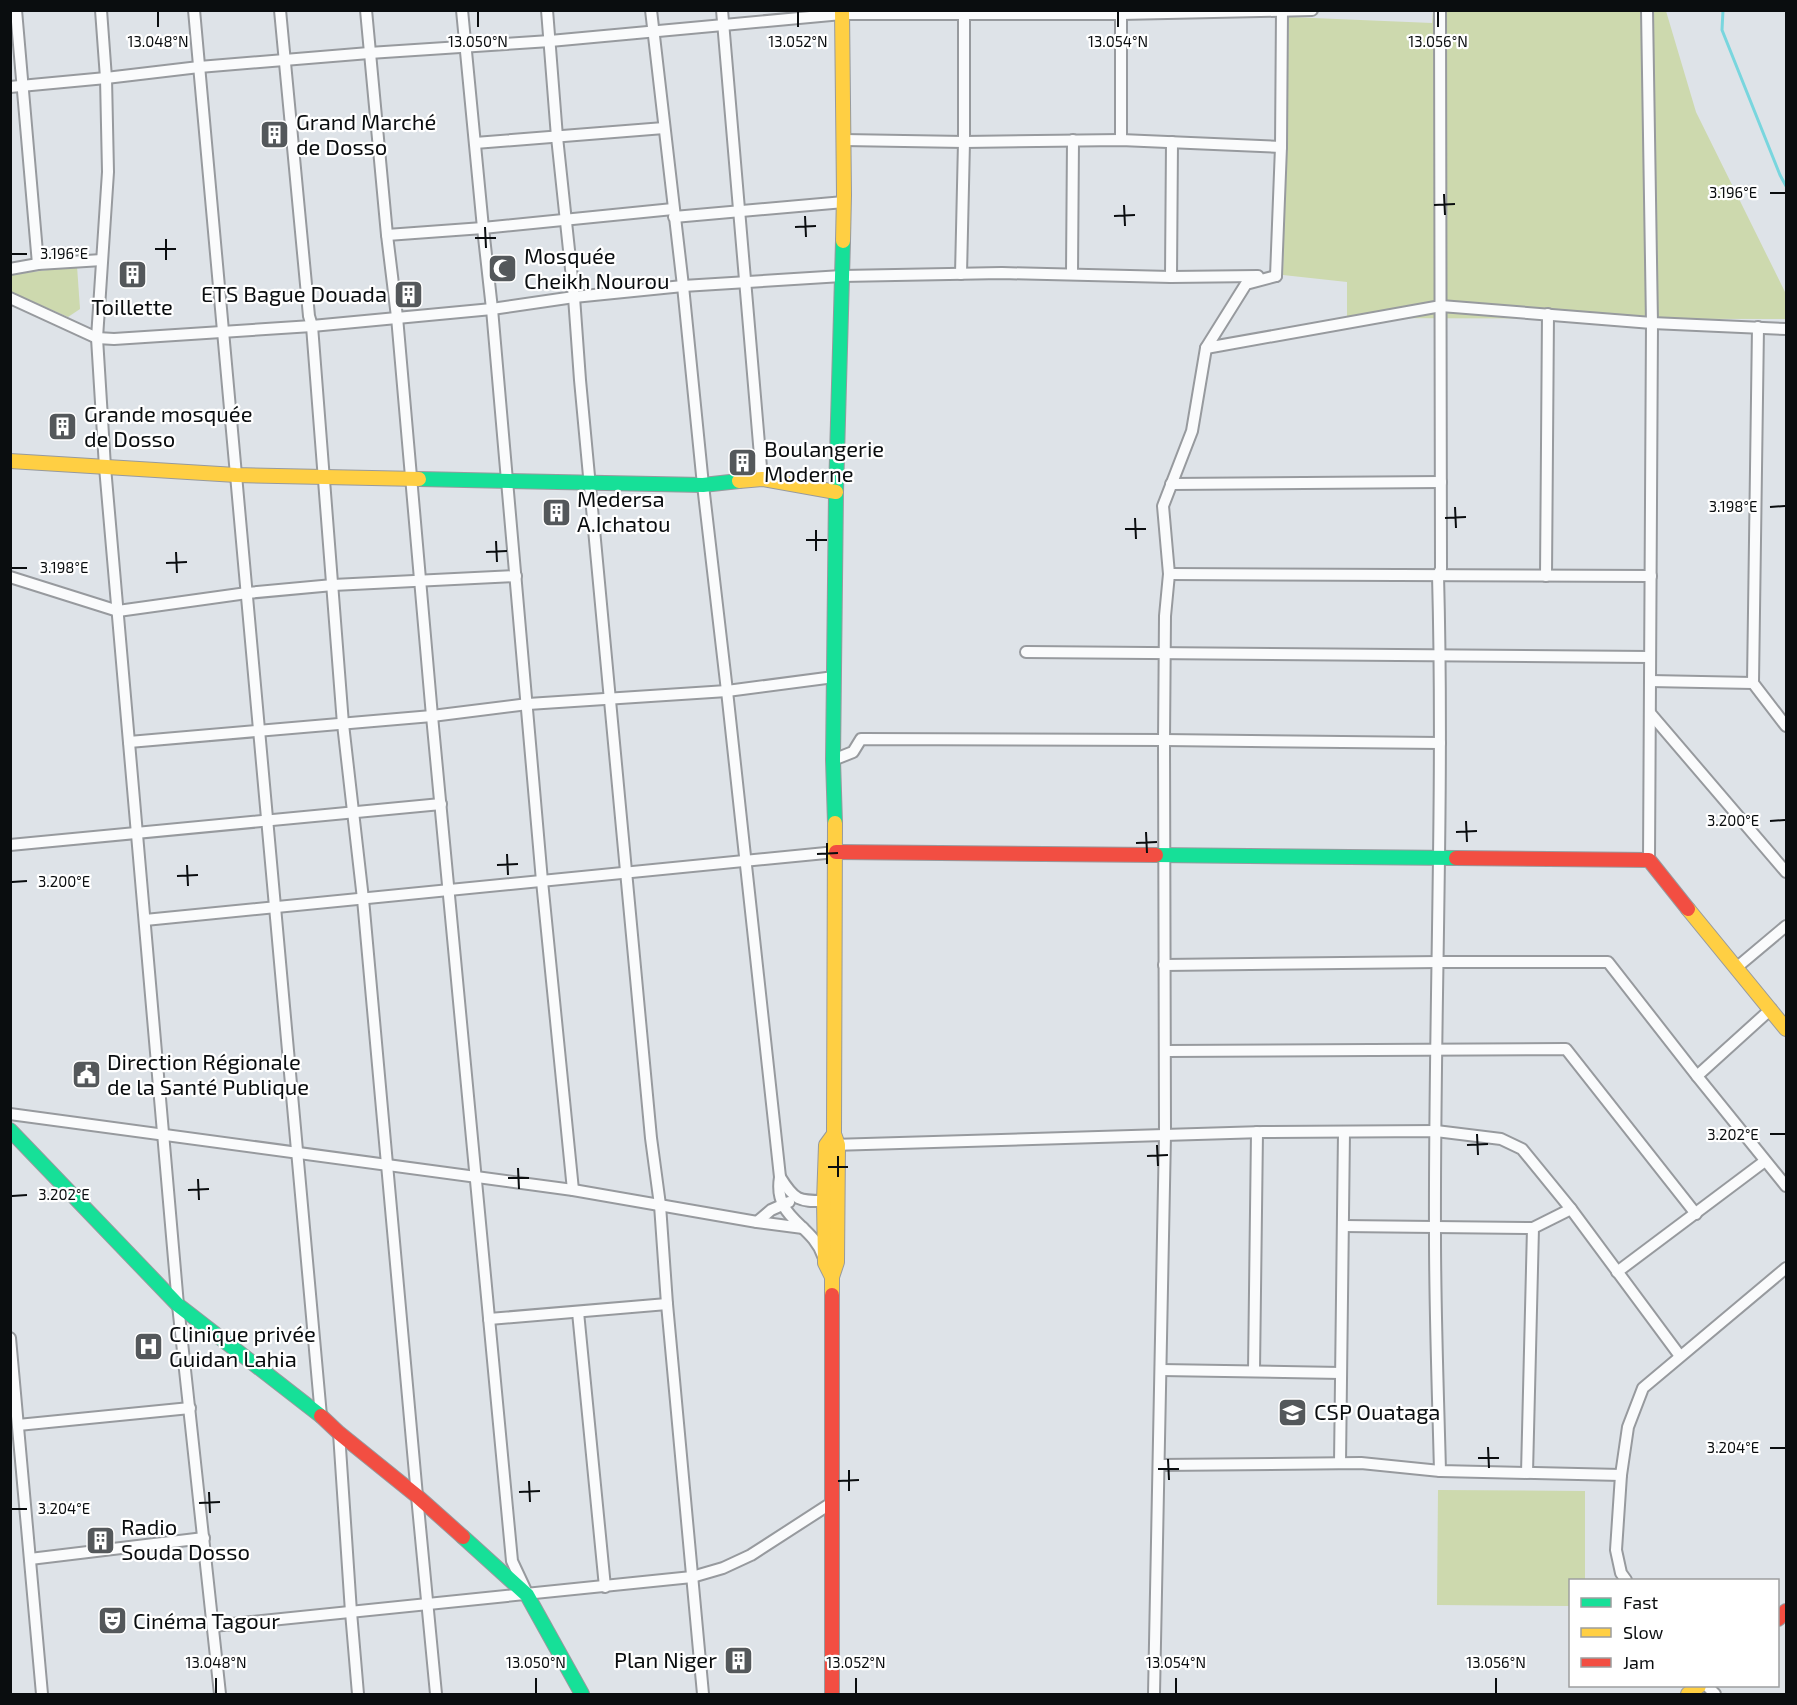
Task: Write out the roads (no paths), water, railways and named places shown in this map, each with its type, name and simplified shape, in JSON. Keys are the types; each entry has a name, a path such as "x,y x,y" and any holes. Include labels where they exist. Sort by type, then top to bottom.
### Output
{"street":[{"path":"16,10 38,264"},
{"path":"101,10 106,78 108,172 97,338 105,467 178,1305 220,1695"},
{"path":"195,10 321,1416"},
{"path":"280,10 309,316 312,326 343,724 363,899 436,1695"},
{"path":"366,10 397,317 410,479 512,1561 527,1595 582,1695"},
{"path":"462,10 492,309 542,881 573,1190"},
{"path":"547,10 556,137 574,297 589,482 651,1138 660,1205 703,1695"},
{"path":"651,10 780,1177 779,1202 792,1219 815,1241 832,1277"},
{"path":"722,10 762,479"},
{"path":"10,87 199,67 653,33 842,12 1312,10"},
{"path":"1440,10 1441,569 1438,576 1440,859 1435,1227 1440,1471"},
{"path":"1647,10 1653,323 1649,860 1786,1029"},
{"path":"1276,276 1281,147 1282,11"},
{"path":"825,1263 830,1232 833,1141 836,492 844,202 842,12"},
{"path":"961,274 964,12"},
{"path":"1121,12 1121,140"},
{"path":"475,143 664,128"},
{"path":"844,140 964,142 1121,140 1281,147"},
{"path":"1072,274 1073,141"},
{"path":"1171,277 1172,142"},
{"path":"387,235 564,219 739,211 844,202"},
{"path":"10,269 38,264 102,260"},
{"path":"14,303 97,338 114,339 312,326 492,309 574,297 683,286 842,276 1002,273 1171,277 1276,276"},
{"path":"1154,1695 1165,1135 1164,740 1165,616 1169,574 1163,506 1192,431 1206,348 1246,284 1276,276"},
{"path":"1206,348 1441,306 1653,323 1786,329"},
{"path":"1546,576 1548,314"},
{"path":"1758,327 1753,683 1786,726"},
{"path":"10,461 236,475 703,485 762,479 836,492"},
{"path":"1172,484 1441,482"},
{"path":"1169,574 1651,576"},
{"path":"10,577 118,611 247,593 333,585 516,576"},
{"path":"1026,652 1650,657"},
{"path":"129,742 432,716 528,704 727,691 834,677"},
{"path":"1650,681 1753,683"},
{"path":"1650,713 1786,872"},
{"path":"833,760 853,752 861,739 1440,743"},
{"path":"10,845 441,804"},
{"path":"145,920 836,852 1649,860"},
{"path":"1736,968 1786,926"},
{"path":"1164,965 1608,962 1786,1186"},
{"path":"1697,1076 1771,1009"},
{"path":"1165,1051 1566,1049 1696,1214"},
{"path":"10,1113 573,1190 757,1222 830,1232"},
{"path":"10,1130 178,1305 321,1416 417,1496 527,1595"},
{"path":"833,1141 1257,1132 1436,1131 1502,1139 1522,1149 1571,1209 1680,1356"},
{"path":"1254,1371 1257,1132"},
{"path":"1340,1463 1344,1132"},
{"path":"1617,1272 1765,1161"},
{"path":"780,1177 792,1196 798,1199"},
{"path":"757,1222 779,1202 798,1199 830,1201"},
{"path":"1343,1226 1533,1228 1571,1209"},
{"path":"1527,1473 1533,1228"},
{"path":"830,1232 837,1262 832,1277 833,1694"},
{"path":"1625,1579 1621,1573 1616,1550 1621,1475 1628,1427 1643,1388 1786,1268"},
{"path":"489,1318 667,1305"},
{"path":"578,1311 605,1587"},
{"path":"10,1338 42,1695"},
{"path":"1161,1370 1341,1373"},
{"path":"18,1425 190,1408"},
{"path":"339,1433 358,1695"},
{"path":"1159,1465 1361,1463 1440,1471 1621,1475"},
{"path":"213,1626 692,1577 723,1568 751,1555 833,1502"},
{"path":"30,1559 204,1538"}],"waterway":[{"path":"1723,10 1722,30 1786,186"}],"place":[{"name":"Grand Marché de Dosso","path":"275,135"},
{"name":"Mosquée Cheikh Nourou","path":"503,269"},
{"name":"Toillette","path":"132,275"},
{"name":"ETS Bague Douada","path":"408,294"},
{"name":"Grande mosquée de Dosso","path":"63,427"},
{"name":"Boulangerie Moderne","path":"743,462"},
{"name":"Medersa A.Ichatou","path":"556,512"},
{"name":"Direction Régionale de la Santé Publique","path":"86,1075"},
{"name":"Clinique privée Guidan Lahia","path":"148,1347"},
{"name":"CSP Ouataga","path":"1293,1412"},
{"name":"Radio Souda Dosso","path":"100,1540"},
{"name":"Cinéma Tagour","path":"112,1621"},
{"name":"Plan Niger","path":"738,1660"}]}
